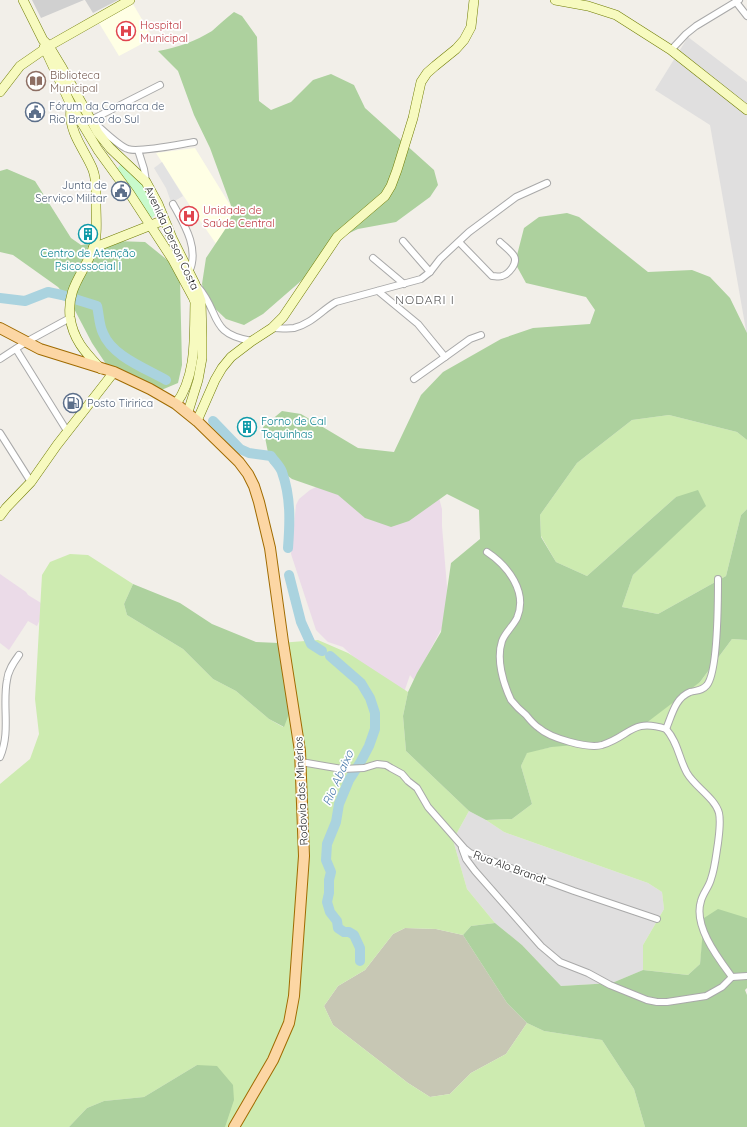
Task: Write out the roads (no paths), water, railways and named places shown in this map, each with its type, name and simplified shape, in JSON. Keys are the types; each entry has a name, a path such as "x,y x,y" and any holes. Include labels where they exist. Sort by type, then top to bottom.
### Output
{"main road":[{"name":"Rodovia dos Minérios","path":"0,328 40,350 114,372 150,389 188,412 239,462 248,474 259,502 270,548 300,750 305,838 304,875 294,996 289,1023 273,1060 234,1127"}],"street":[{"path":"23,0 45,45"},
{"path":"0,92 20,66 45,45 130,0"},
{"path":"555,0 588,6 616,15 671,50 747,111"},
{"path":"671,50 696,26 738,1 747,16"},
{"path":"197,421 215,380 222,368 232,357 252,341 272,328 283,317 336,237 385,196 391,186 397,170 413,118 421,82 434,66 456,49 464,40 471,27 473,2"},
{"name":"Avenida Derson Costa","path":"45,45 72,105 98,150 151,226 190,290 195,302 191,370 182,396 176,404"},
{"name":"Avenida Derson Costa","path":"45,45 98,133 146,182 158,204 164,220 195,284 201,301 202,358 198,380 188,412"},
{"path":"160,85 91,120 128,150 138,150 194,142"},
{"path":"72,105 70,117 73,129 94,172 96,186 96,229 93,248 75,284 70,298 70,318 76,340 101,368"},
{"path":"138,150 144,169 146,182"},
{"path":"108,164 118,154"},
{"path":"272,328 294,328 312,320 336,302 421,279 430,272 440,259 469,232 516,197 547,183"},
{"path":"173,204 188,232 192,252 192,264 189,272"},
{"path":"93,248 164,220"},
{"path":"403,241 430,272"},
{"path":"459,242 492,276 500,277 506,274 513,267 515,261 514,256 500,242"},
{"path":"373,258 404,284"},
{"path":"195,284 206,296 213,315 222,329 235,338 252,341"},
{"path":"378,291 418,324 445,357"},
{"path":"0,358 70,318"},
{"path":"414,379 470,338 481,335"},
{"path":"16,348 67,432"},
{"path":"0,516 31,482 67,432 114,372"},
{"path":"0,433 31,482"},
{"path":"488,552 500,562 519,588 520,608 517,617 503,640 500,652 503,678 512,701 539,729 551,735 583,745 594,746 617,739 643,725 666,729 675,741 681,760 690,778 714,804 719,812 719,832 711,879 701,900 699,909 707,942 732,977"},
{"path":"666,729 679,700 690,692 702,689 710,680 714,663 718,579"},
{"path":"0,757 6,732 6,680 14,662 19,655"},
{"name":"Rua Alo Brandt","path":"301,762 342,768 364,768 377,764 386,765 402,774 418,788 428,806 470,853 657,919"},
{"path":"461,844 466,859 475,871 541,946 560,962 588,973 610,985 647,1000 657,1002 667,1002 706,996 722,987 732,977 747,976"}],"waterway":[{"name":"Rio Abaixo","path":"0,298 25,301 48,292 97,306 100,323 107,341 121,355 130,361 166,380"},
{"name":"Rio Abaixo","path":"213,421 240,449 249,453 271,456 280,468 285,481 288,500 288,548"},
{"name":"Rio Abaixo","path":"289,575 301,622 311,644 322,651"},
{"name":"Rio Abaixo","path":"330,656 361,683 370,698 375,713 375,729 369,746 349,780 339,804 336,822 327,844 326,860 331,872 327,902 330,912 337,921 338,928 344,932 349,932 354,935 360,948 360,961"}],"place":[{"name":"Hospital Municipal","path":"126,31"},
{"name":"Biblioteca Municipal","path":"36,81"},
{"name":"Fórum da Comarca de Rio Branco do Sul","path":"35,112"},
{"name":"Junta de Serviço Militar","path":"121,191"},
{"name":"Unidade de Saúde Central","path":"189,216"},
{"name":"Centro de Atenção Psicossocial I","path":"88,234"},
{"name":"Posto Tiririca","path":"73,403"},
{"name":"Forno de Cal Toquinhas","path":"247,427"}],"district":[{"name":"NODARI I","path":"425,300"}]}
